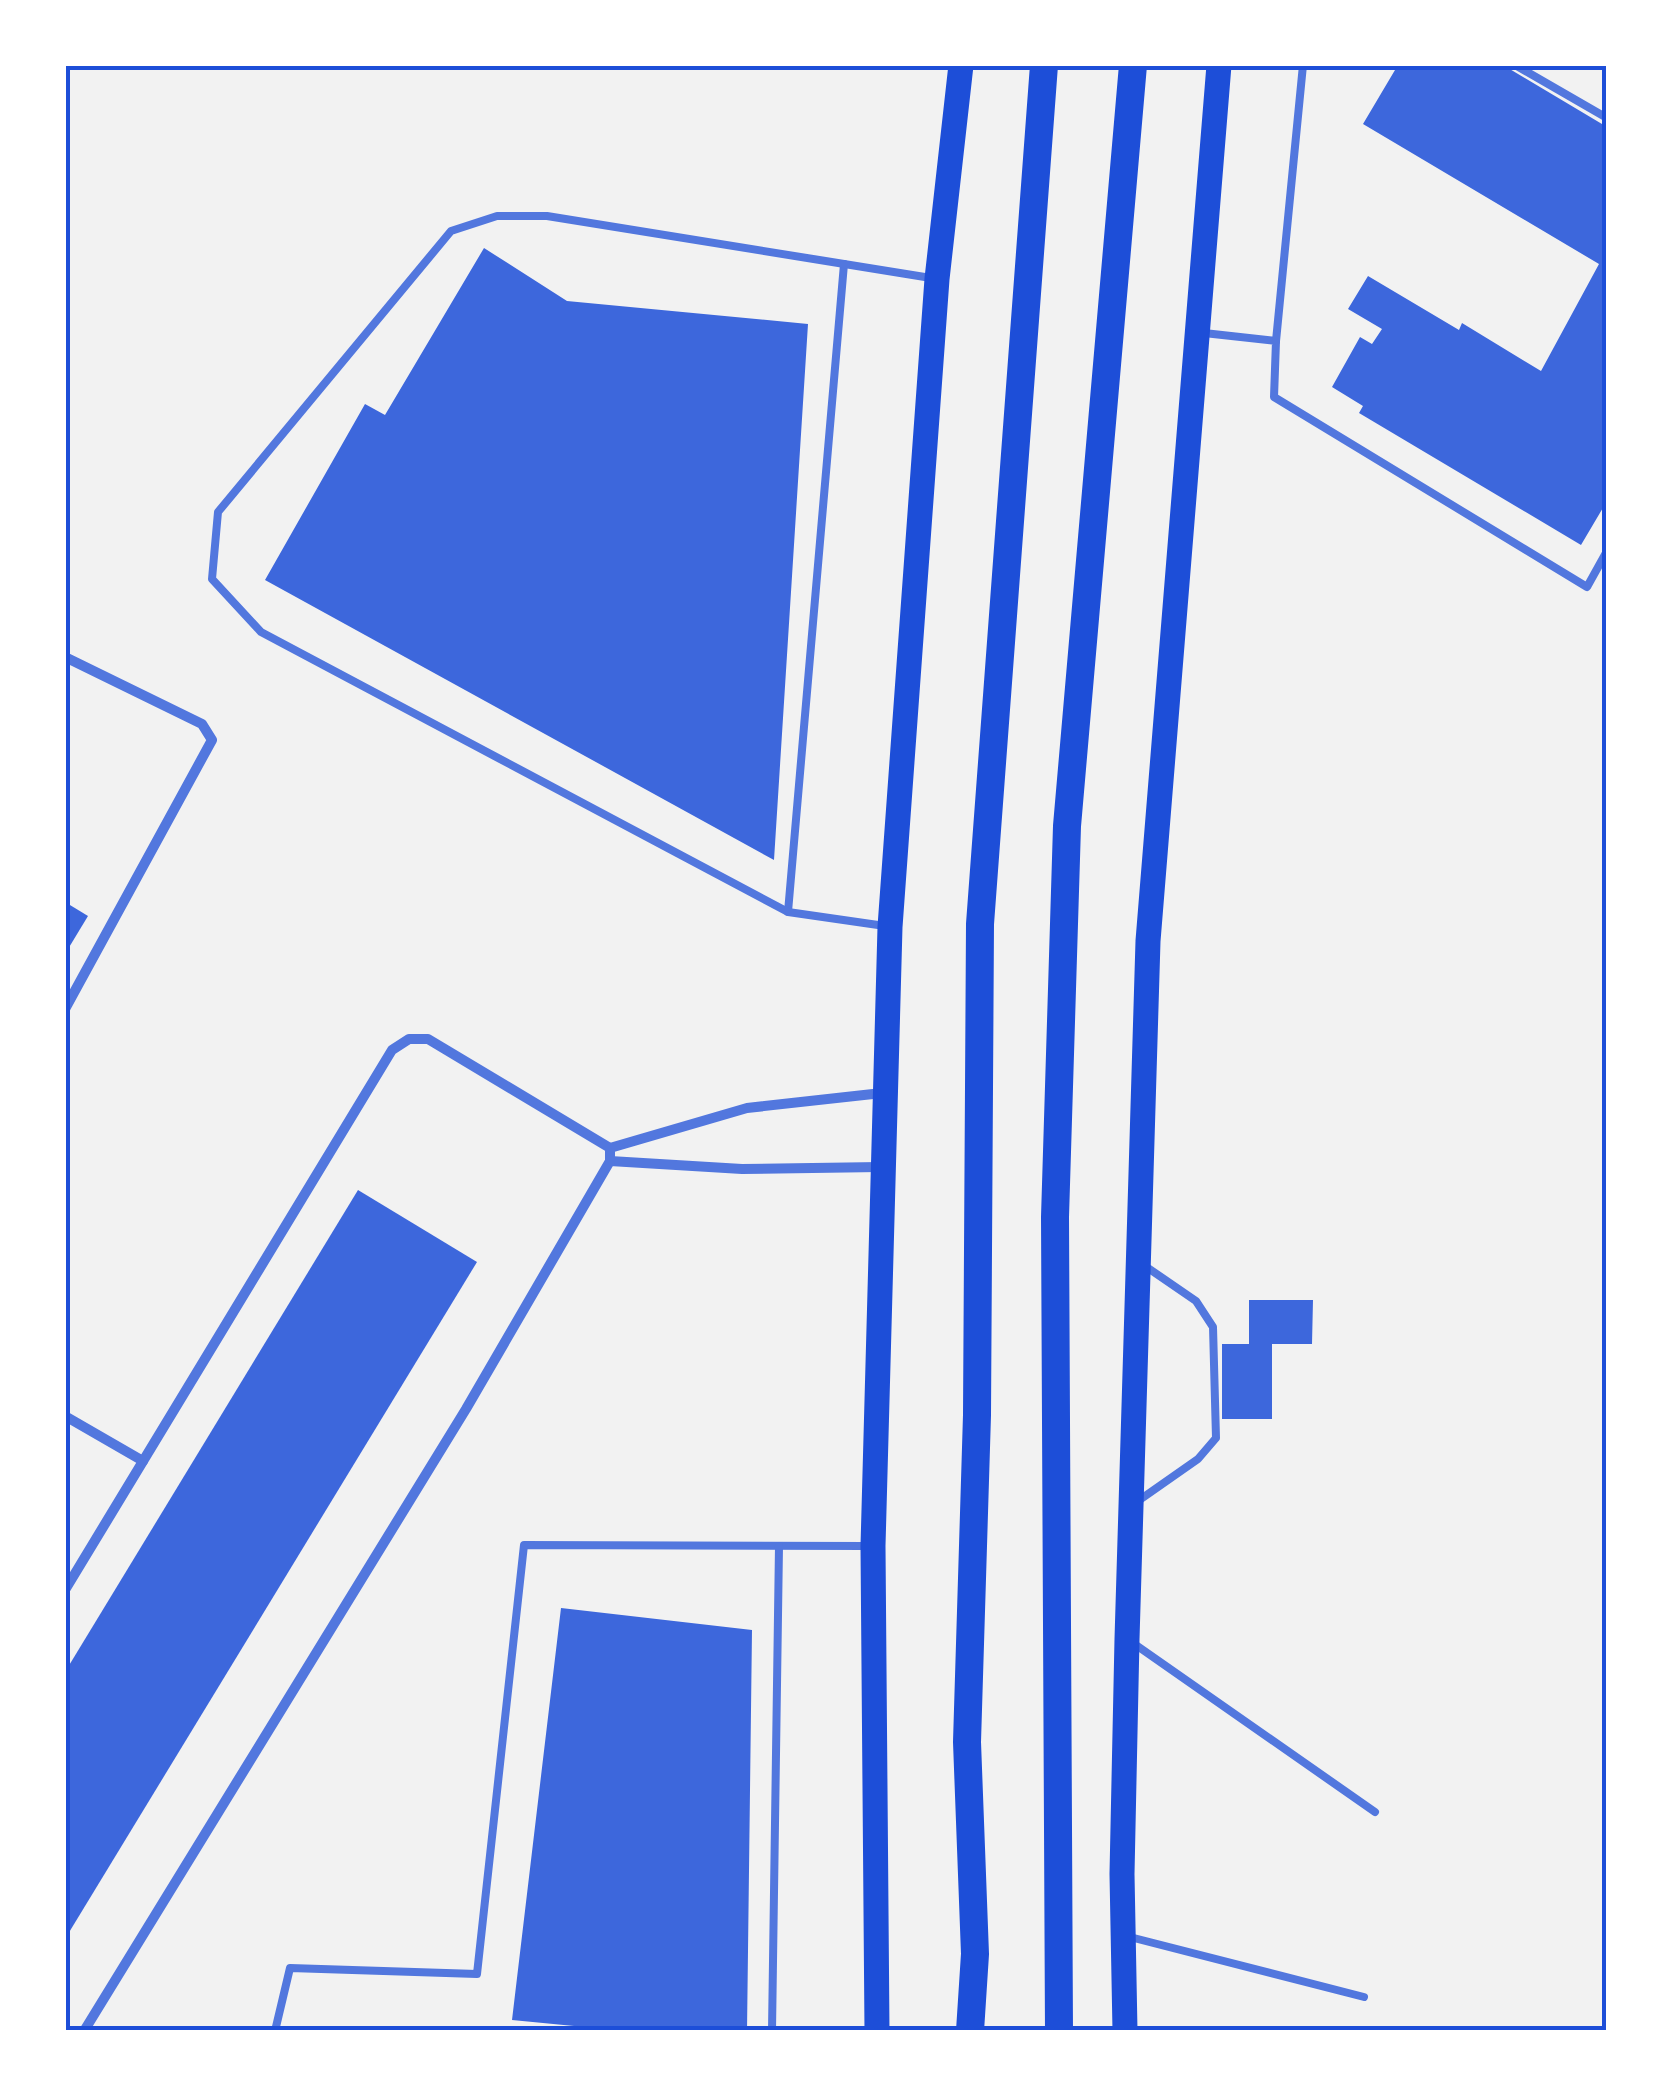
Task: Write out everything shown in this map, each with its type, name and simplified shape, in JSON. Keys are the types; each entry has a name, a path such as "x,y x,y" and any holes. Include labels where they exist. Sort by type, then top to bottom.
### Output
{"highway":[{"path":"970,2031 975,1954 967,1742 976,1415 980,924 1044,65"},
{"path":"1059,2031 1055,1217 1066,845 1133,65"}],"main road":[{"path":"877,2031 873,1546 890,927 937,279 961,65"},
{"path":"1125,2031 1127,1639 1148,941 1219,65"}],"street":[{"path":"65,657 202,724 212,740 65,1009"},
{"path":"65,1590 392,1050 409,1040 428,1039 610,1148 747,1108 884,1093"},
{"path":"84,2031 466,1410 610,1161 610,1148"},
{"path":"610,1161 742,1169 881,1167"},
{"path":"65,1416 143,1461"}],"lane":[{"path":"1303,65 1274,397 1587,587 1607,551"},
{"path":"1515,65 1607,118"},
{"path":"890,927 788,912 261,632 212,579 218,512 451,231 498,216 546,216 937,279"},
{"path":"788,912 844,264"},
{"path":"1197,332 1276,340"},
{"path":"1130,1506 1198,1459 1216,1438 1213,1327 1196,1301 1137,1260"},
{"path":"275,2031 290,1968 477,1974 524,1545 873,1546"},
{"path":"772,2031 779,1546"},
{"path":"1127,1639 1375,1812"},
{"path":"1123,1935 1364,1997"}],"building":[{"path":"1387,65 1503,65 1607,127 1607,501 1581,545 1359,413 1363,406 1332,387 1360,337 1372,344 1382,329 1348,309 1368,276 1459,330 1462,323 1541,371 1599,264 1363,124 1395,70"},
{"path":"484,248 567,301 808,324 774,860 265,580 365,404 385,415"},
{"path":"65,902 88,916 65,954"},
{"path":"358,1190 477,1262 65,1939 65,1672"},
{"path":"1249,1300 1313,1300 1312,1344 1272,1344 1272,1419 1222,1419 1222,1344 1249,1344"},
{"path":"561,1608 752,1630 747,2031 574,2031 574,2026 512,2020"}]}
